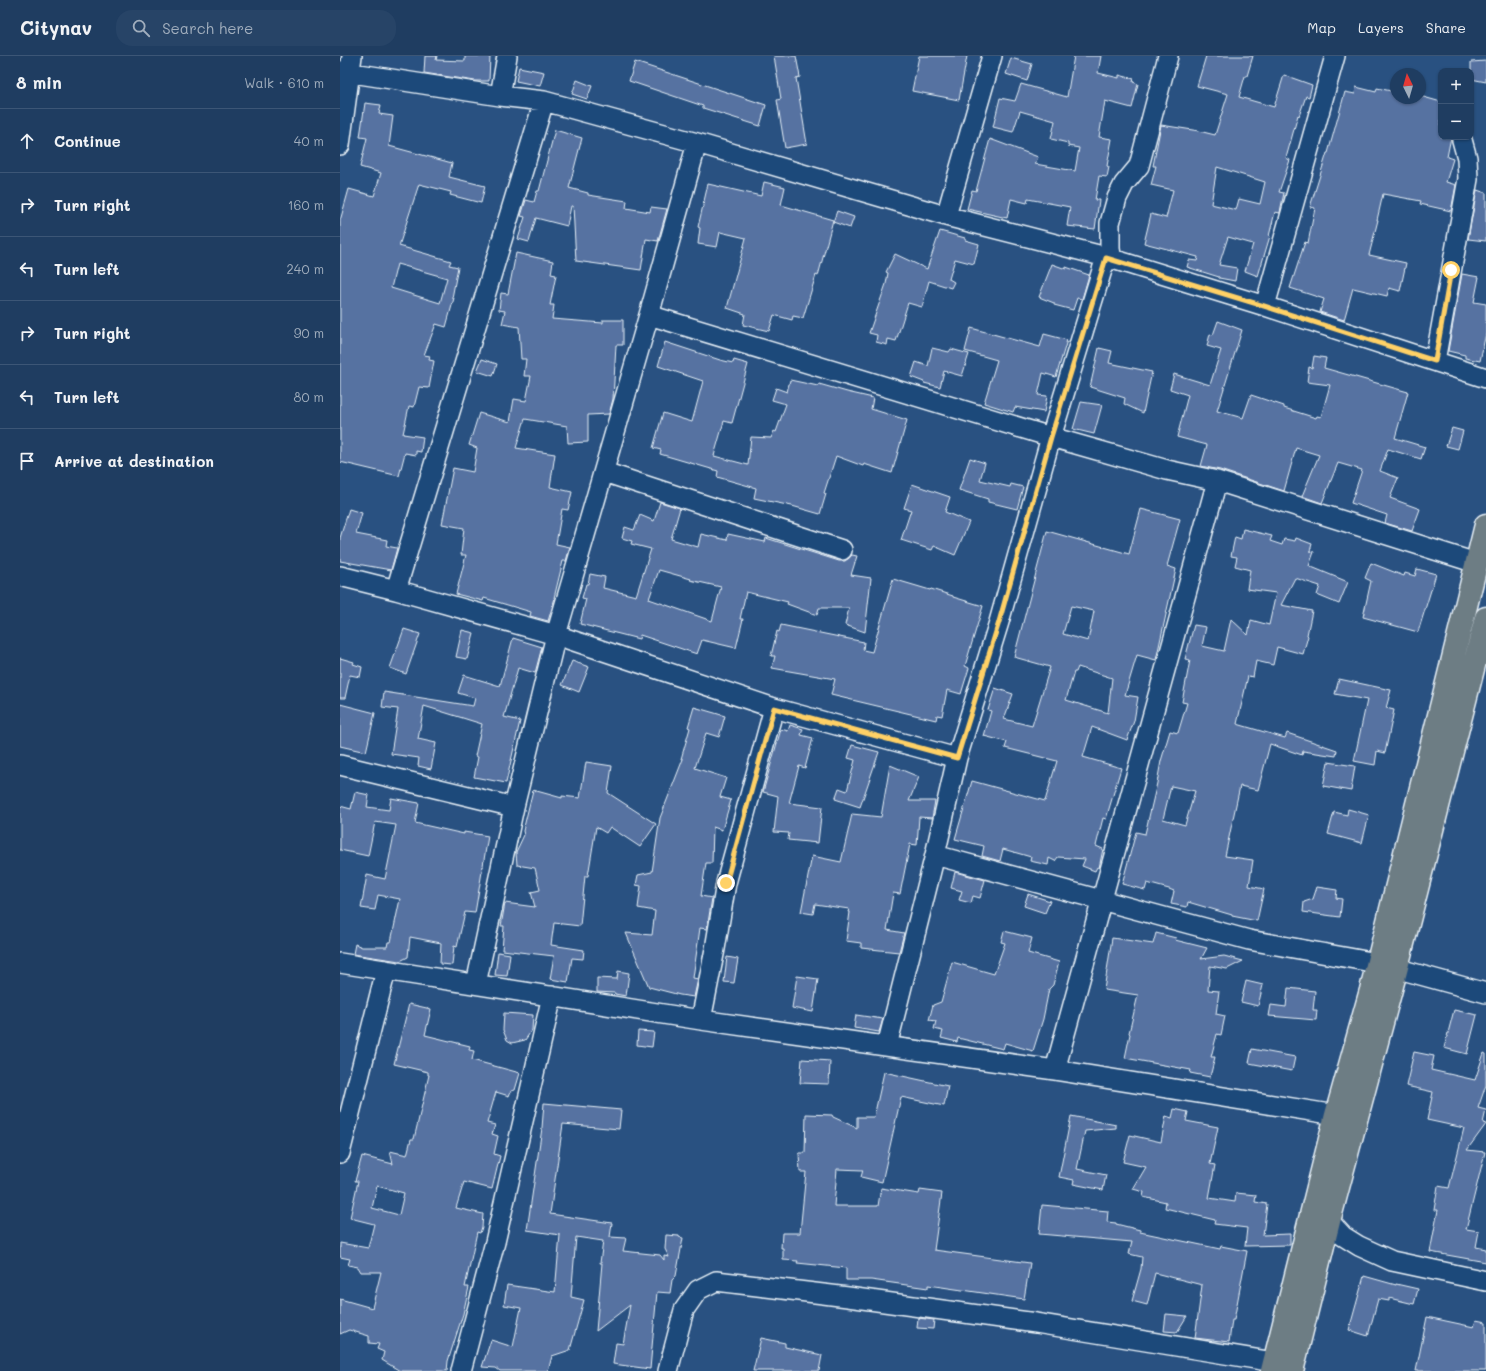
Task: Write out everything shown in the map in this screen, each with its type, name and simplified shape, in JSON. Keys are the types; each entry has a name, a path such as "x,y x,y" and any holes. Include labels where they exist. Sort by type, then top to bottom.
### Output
{"main road":[{"path":"1321,1216 1336,1115 1371,990 1387,965 1476,563 1486,525"},
{"path":"1279,1368 1321,1216 1387,965 1486,618"}],"street":[{"path":"500,96 507,56"},
{"path":"946,216 992,56"},
{"path":"887,1046 935,855 957,758 999,622 1051,437 1109,259 1110,223 1117,198 1124,184 1139,166 1168,56"},
{"path":"1264,306 1335,56"},
{"path":"340,145 347,66 500,96 544,101 697,143 946,216 1109,259 1264,306 1486,378"},
{"path":"396,590 544,101"},
{"path":"1435,361 1468,179 1467,158 1462,140"},
{"path":"476,984 514,807 556,634 604,472 697,143"},
{"path":"649,315 1051,437 1167,470 1217,481 1476,563"},
{"path":"604,472 842,550"},
{"path":"1055,1070 1217,481"},
{"path":"340,576 556,634 774,708 957,758"},
{"path":"701,1020 726,883 774,708"},
{"path":"340,765 514,807"},
{"path":"935,855 1249,940 1387,965 1486,993"},
{"path":"340,963 701,1020 1055,1070 1336,1115"},
{"path":"340,1153 386,970"},
{"path":"461,1371 495,1242 552,996"},
{"path":"1321,1216 1343,1236 1359,1246 1392,1261 1486,1280"},
{"path":"668,1371 684,1310 698,1290 716,1281 856,1298 1036,1323 1279,1368"}],"building":[{"path":"425,56 437,56 436,60 465,61 465,56 490,56 489,81 475,81 424,73"},
{"path":"774,56 796,56 800,77 796,78 807,144 785,148 777,100 781,99"},
{"path":"919,56 967,56 959,100 912,91"},
{"path":"1074,56 1101,56 1098,73 1119,78 1119,75 1134,79 1133,82 1138,84 1132,108 1105,101 1099,137 1112,139 1107,166 1109,167 1107,177 1099,176 1095,200 1099,200 1095,229 1067,226 1070,207 1028,199 1027,203 1011,199 1007,218 967,209 972,190 976,191 990,139 1038,157 1035,164 1075,171 1079,148 1068,146 1068,143 1051,139 1055,121 1020,111 1013,132 993,127 1000,98 1015,101 1021,84 1067,97"},
{"path":"1206,56 1253,56 1239,97 1274,107 1284,75 1312,85 1309,97 1306,96 1299,116 1298,115 1286,158 1290,160 1279,192 1284,193 1280,213 1275,212 1270,236 1258,276 1245,271 1253,244 1228,237 1219,265 1237,268 1235,281 1219,278 1187,267 1189,260 1197,261 1198,257 1144,243 1151,214 1166,218 1173,190 1151,185 1156,166 1153,166 1161,125 1215,135 1228,94 1197,86","holes":["1217,167 1265,182 1260,204 1239,199 1236,210 1211,204"]},
{"path":"1011,58 1032,64 1027,81 1006,74"},
{"path":"1486,61 1486,82 1474,80 1474,68 1471,68 1471,62"},
{"path":"635,62 766,105 760,126 703,108 703,106 629,81"},
{"path":"519,67 544,72 540,86 516,81"},
{"path":"577,80 592,86 587,99 572,94"},
{"path":"1356,87 1376,92 1377,88 1390,91 1390,104 1426,104 1426,98 1438,101 1438,140 1450,140 1447,157 1453,159 1446,182 1456,185 1451,211 1420,204 1421,201 1383,194 1369,255 1406,263 1400,291 1389,288 1387,296 1353,288 1344,320 1320,312 1324,299 1290,288 1305,242 1308,243 1315,208 1310,207 1328,153 1345,92 1355,94"},
{"path":"365,103 381,105 379,114 393,116 389,146 452,163 449,177 485,186 481,203 450,195 451,192 419,184 399,246 451,261 449,265 458,267 452,298 454,298 446,327 436,324 424,355 430,356 429,360 434,361 429,388 419,387 414,407 409,406 403,434 423,437 421,452 416,451 416,455 405,453 399,476 340,462 340,221 349,189 374,196 381,173 360,167 367,138 360,137","holes":["397,264 447,278 440,303 391,288"]},
{"path":"555,130 582,138 569,188 588,193 588,195 627,201 626,208 650,212 651,207 667,209 658,241 646,239 641,270 576,261 573,206 571,206 567,226 536,218 529,242 518,239 525,217 521,216 526,200 534,202 537,191 539,191"},
{"path":"764,182 785,187 781,205 833,220 818,276 816,275 803,318 793,316 792,320 774,315 769,331 743,325 745,314 727,308 746,238 720,232 717,247 698,244 700,228 698,227 708,184 761,196"},
{"path":"1477,190 1486,193 1486,241 1468,239"},
{"path":"837,211 854,217 850,228 833,222"},
{"path":"940,231 965,238 965,240 979,244 974,264 955,259 949,279 954,282 951,288 929,281 922,307 908,303 896,341 888,339 887,345 876,342 877,335 869,333 886,284 888,273 886,272 895,254 927,269"},
{"path":"516,253 553,261 551,274 556,275 550,305 554,305 552,319 603,323 603,320 623,320 623,345 616,345 613,399 609,414 588,415 588,442 568,443 567,426 525,419 516,448 555,454 550,487 572,492 568,510 562,509 556,544 570,547 566,561 563,561 555,598 548,621 530,616 531,612 484,598 483,601 456,594 466,555 461,555 464,528 442,524 453,468 473,472 477,448 469,445 479,413 510,422 514,399 526,401 531,376 524,376 526,359 521,359 519,327 502,324 505,311 499,310 501,293 508,294"},
{"path":"1052,264 1089,275 1082,299 1077,298 1073,310 1054,305 1054,303 1039,297"},
{"path":"1462,274 1479,277 1474,302 1486,304 1486,333 1480,361 1465,358 1465,355 1448,351"},
{"path":"1218,321 1242,330 1217,411 1243,418 1251,395 1284,406 1284,408 1316,418 1317,416 1321,417 1330,385 1307,382 1309,367 1312,368 1314,356 1326,358 1324,368 1408,392 1395,438 1425,447 1421,459 1388,449 1380,471 1398,478 1390,498 1420,509 1412,531 1385,523 1387,515 1351,503 1362,470 1338,463 1322,503 1302,496 1319,455 1296,448 1284,491 1220,470 1201,466 1207,445 1177,437 1188,395 1170,389 1174,374 1210,385 1221,350 1207,346 1210,334 1213,335"},
{"path":"971,328 1040,347 1044,334 1067,340 1056,377 1043,373 1038,395 1047,396 1044,412 1015,407 1013,412 984,403 997,360 965,351"},
{"path":"665,342 720,360 733,363 734,360 748,364 732,423 724,421 714,456 748,465 751,437 771,438 774,431 776,432 786,404 772,400 776,388 787,392 790,380 818,386 819,384 873,398 871,409 907,420 892,473 864,464 863,466 836,456 824,493 826,494 820,514 754,498 756,488 717,477 718,471 660,454 661,450 653,448 663,413 692,422 703,381 658,366"},
{"path":"932,348 949,352 951,349 969,354 962,376 944,371 940,387 924,383 911,377 916,362 928,366"},
{"path":"1099,348 1112,351 1109,363 1152,372 1143,413 1124,404 1125,398 1090,387"},
{"path":"482,359 497,364 493,376 477,371"},
{"path":"1081,402 1102,405 1094,434 1073,429"},
{"path":"1452,428 1463,431 1458,449 1446,446"},
{"path":"970,458 985,463 980,480 1010,487 1011,484 1023,487 1017,509 988,502 988,499 959,490"},
{"path":"912,484 950,497 945,512 969,522 955,555 934,546 932,550 901,540 911,510 904,508"},
{"path":"660,502 680,508 671,539 698,547 701,534 727,540 728,534 765,542 766,538 839,561 845,561 852,555 857,556 851,575 871,578 865,632 845,625 849,608 819,608 817,615 787,604 788,602 746,592 740,619 743,619 736,648 702,640 697,654 640,635 639,639 580,624 586,599 582,598 586,584 588,584 590,574 605,577 603,588 636,596 651,549 631,544 632,541 622,538 625,527 634,530 640,515 654,521","holes":["659,570 691,579 690,580 721,587 712,621 649,599"]},
{"path":"349,509 362,513 356,534 387,540 386,546 397,548 391,570 340,561 340,538"},
{"path":"1141,509 1180,519 1167,566 1176,569 1156,660 1137,655 1125,695 1138,697 1134,721 1127,740 1092,727 1083,757 1121,768 1106,819 1103,818 1096,846 1103,849 1099,868 1097,867 1095,871 1082,866 1085,859 1058,857 1055,861 1049,858 1048,865 1030,861 1031,857 1003,849 1000,861 982,856 984,846 955,839 972,781 1045,801 1057,761 1005,748 1007,742 984,736 991,711 988,710 995,688 1013,694 1004,719 1032,726 1050,667 1014,657 1047,531 1129,554","holes":["1071,606 1094,611 1088,641 1063,634","1078,667 1112,678 1108,713 1066,700 1074,672 1076,672"]},
{"path":"1243,529 1272,536 1270,541 1282,545 1284,539 1295,541 1296,538 1312,544 1310,551 1314,552 1309,566 1348,582 1339,604 1317,595 1320,586 1295,578 1281,605 1312,611 1308,636 1303,654 1277,647 1273,665 1256,661 1253,677 1248,676 1237,724 1285,738 1287,733 1337,750 1336,756 1303,751 1302,755 1270,744 1258,790 1240,786 1225,856 1253,860 1249,886 1264,889 1257,921 1232,916 1188,902 1187,907 1171,904 1174,891 1169,889 1147,883 1145,890 1122,884 1136,832 1145,834 1161,761 1170,731 1178,733 1187,703 1182,702 1190,660 1185,659 1194,625 1206,627 1202,646 1224,651 1231,619 1248,635 1251,620 1269,625 1276,593 1247,589 1250,570 1235,566 1237,557 1231,556 1235,537 1241,539","holes":["1171,786 1195,791 1185,825 1163,819"]},
{"path":"1371,563 1404,576 1405,573 1415,576 1417,569 1436,574 1418,632 1363,617 1371,581 1365,578"},
{"path":"893,579 930,590 931,589 983,606 965,666 969,668 961,694 947,690 942,716 937,715 936,720 831,695 835,679 772,668 775,656 771,656 777,631 779,632 781,625 864,642 863,650 872,652"},
{"path":"404,629 420,634 406,674 390,668"},
{"path":"462,630 474,633 467,659 456,657"},
{"path":"513,638 542,647 535,673 518,668 504,717 520,721 506,783 474,777 478,757 475,756 482,724 424,706 418,739 436,743 431,769 418,766 419,758 391,754 398,709 382,707 384,692 473,706 475,698 458,693 464,675 500,686"},
{"path":"340,658 354,662 353,664 362,667 360,677 350,675 345,698 340,698"},
{"path":"572,661 589,667 579,692 562,685"},
{"path":"1339,679 1391,690 1386,708 1394,710 1385,753 1377,751 1375,765 1354,761 1367,700 1335,694"},
{"path":"340,704 375,713 366,752 340,746"},
{"path":"694,707 725,716 719,737 706,733 695,768 726,778 720,797 731,800 722,830 713,827 712,863 706,863 701,896 712,898 707,929 700,928 693,978 698,979 694,997 649,987 626,933 652,935 655,911 638,908 641,886 636,885 638,875 652,872 660,818 683,759 681,759 690,728 688,727"},
{"path":"790,725 803,729 801,735 813,738 805,768 799,766 789,803 822,807 818,843 788,840 789,833 774,832 778,796 763,792 781,729 788,731"},
{"path":"852,745 879,752 860,807 835,799 839,788 847,791 855,760 848,758"},
{"path":"586,762 612,766 608,793 656,824 640,847 610,827 606,833 596,827 588,876 585,876 580,926 554,923 551,945 584,950 583,959 572,958 568,982 550,979 554,956 502,950 504,926 501,926 505,903 535,907 531,892 540,890 535,868 517,865 516,852 524,835 523,831 533,790 562,798 562,796 580,798"},
{"path":"1328,762 1355,766 1351,791 1323,786"},
{"path":"890,765 919,777 909,801 935,801 932,818 919,817 917,845 910,844 900,894 893,893 887,930 904,933 899,952 861,948 861,943 846,941 850,912 848,912 849,909 815,904 813,914 801,912 812,856 841,862 852,814 881,817"},
{"path":"355,792 369,795 367,807 389,810 391,798 419,803 415,823 464,834 464,832 488,836 475,913 465,912 457,947 454,946 452,965 440,964 441,943 410,937 408,957 400,961 353,954 355,944 362,947 387,947 388,942 391,942 400,899 378,895 375,910 361,908 367,875 385,879 396,825 375,822 368,856 340,850 340,806 351,809"},
{"path":"1348,809 1369,815 1362,843 1328,834 1334,812 1347,815"},
{"path":"955,872 985,880 980,898 973,896 971,903 959,900 962,891 951,888"},
{"path":"1317,887 1337,890 1336,898 1342,899 1340,917 1303,912 1304,902 1313,899"},
{"path":"1028,894 1050,901 1045,913 1024,906"},
{"path":"1004,931 1032,938 1028,953 1059,962 1053,985 1049,989 1043,1019 1033,1051 1005,1043 1003,1049 958,1038 957,1042 941,1038 943,1031 934,1029 936,1021 929,1020 933,1005 941,1002 952,962 994,974 1005,943 1001,942"},
{"path":"1156,933 1176,938 1175,940 1207,948 1201,959 1224,956 1243,961 1227,969 1210,966 1208,990 1219,991 1216,1014 1225,1016 1221,1035 1217,1034 1211,1057 1215,1057 1210,1077 1190,1073 1191,1070 1125,1058 1138,995 1104,990 1112,938 1153,944"},
{"path":"498,952 510,954 507,976 495,975"},
{"path":"727,957 738,959 734,983 724,982"},
{"path":"618,971 629,973 626,996 615,993 597,992 597,978 617,979"},
{"path":"797,976 818,979 813,1012 792,1008"},
{"path":"1246,981 1263,985 1258,1006 1241,1002"},
{"path":"1288,988 1315,991 1313,1010 1317,1010 1316,1020 1269,1016 1271,1005 1286,1007"},
{"path":"409,1004 431,1009 425,1035 470,1046 469,1050 474,1051 472,1060 520,1073 515,1090 511,1091 509,1096 496,1092 487,1123 495,1125 492,1134 498,1136 494,1154 500,1156 492,1189 464,1182 456,1208 483,1214 482,1227 480,1233 477,1232 465,1287 469,1287 463,1314 448,1361 447,1371 400,1371 382,1360 384,1352 377,1349 379,1344 369,1343 369,1336 349,1330 340,1334 340,1299 372,1308 381,1272 361,1272 358,1267 348,1265 350,1259 340,1257 340,1243 368,1248 374,1224 350,1218 358,1181 355,1181 362,1156 393,1164 390,1151 407,1155 411,1139 414,1139 429,1075 428,1072 394,1064","holes":["377,1186 404,1193 399,1215 372,1208"]},
{"path":"1454,1010 1477,1015 1467,1054 1444,1048"},
{"path":"504,1013 533,1015 532,1030 525,1040 512,1043 507,1040 503,1030"},
{"path":"856,1015 883,1019 879,1032 854,1028"},
{"path":"638,1031 654,1032 652,1047 637,1045"},
{"path":"1252,1049 1295,1057 1292,1071 1249,1063"},
{"path":"1414,1052 1434,1056 1431,1070 1475,1080 1484,1053 1486,1054 1486,1085 1478,1108 1486,1110 1483,1123 1486,1124 1467,1150 1485,1152 1466,1229 1479,1231 1476,1247 1486,1249 1486,1262 1430,1252 1438,1210 1434,1210 1438,1186 1449,1188 1464,1128 1427,1120 1433,1092 1406,1086"},
{"path":"802,1059 830,1061 829,1084 800,1083"},
{"path":"884,1072 948,1086 944,1106 901,1097 882,1182 861,1177 863,1170 837,1169 834,1206 878,1206 881,1188 919,1194 920,1190 942,1193 934,1250 1030,1263 1024,1299 928,1285 928,1288 871,1280 846,1280 846,1268 797,1263 798,1261 783,1260 783,1248 781,1248 782,1233 800,1233 806,1172 800,1172 799,1153 805,1153 806,1114 832,1115 833,1117 857,1128 857,1117 874,1117"},
{"path":"544,1103 621,1110 619,1129 563,1124 550,1214 612,1223 610,1237 626,1238 623,1251 660,1255 664,1260 664,1256 669,1257 665,1249 666,1235 679,1236 683,1238 676,1276 672,1280 670,1293 657,1292 650,1369 613,1364 616,1343 623,1344 630,1305 596,1331 602,1263 600,1263 603,1241 576,1237 571,1297 584,1300 570,1350 552,1356 548,1371 500,1371 496,1368 482,1367 491,1340 513,1347 521,1308 504,1305 507,1285 555,1292 560,1235 527,1230 542,1128"},
{"path":"1174,1109 1188,1112 1186,1121 1218,1127 1210,1164 1215,1165 1209,1198 1235,1202 1236,1193 1256,1195 1255,1202 1267,1204 1263,1235 1290,1234 1290,1245 1245,1246 1247,1228 1214,1224 1215,1220 1165,1208 1166,1202 1143,1197 1144,1192 1133,1189 1146,1167 1123,1162 1130,1135 1161,1142 1166,1116 1172,1118"},
{"path":"1071,1116 1116,1125 1116,1128 1085,1131 1077,1169 1106,1175 1103,1190 1073,1184 1074,1180 1059,1177"},
{"path":"1042,1205 1108,1211 1107,1222 1140,1230 1140,1232 1220,1249 1221,1246 1247,1251 1234,1320 1232,1320 1229,1342 1195,1338 1202,1285 1155,1273 1147,1305 1132,1301 1141,1269 1142,1257 1129,1254 1132,1242 1039,1234"},
{"path":"1364,1276 1396,1285 1418,1289 1414,1304 1389,1298 1389,1301 1378,1299 1368,1336 1349,1330"},
{"path":"1166,1314 1187,1316 1177,1332 1164,1331"},
{"path":"1427,1317 1474,1327 1476,1320 1486,1322 1486,1371 1416,1371"},
{"path":"918,1318 934,1320 933,1329 917,1328"},
{"path":"761,1338 785,1343 785,1347 822,1355 819,1371 753,1371"}],"route":[{"path":"726,883 774,708 957,758 999,622 1051,437 1106,258 1264,306 1435,361 1451,270"}]}
